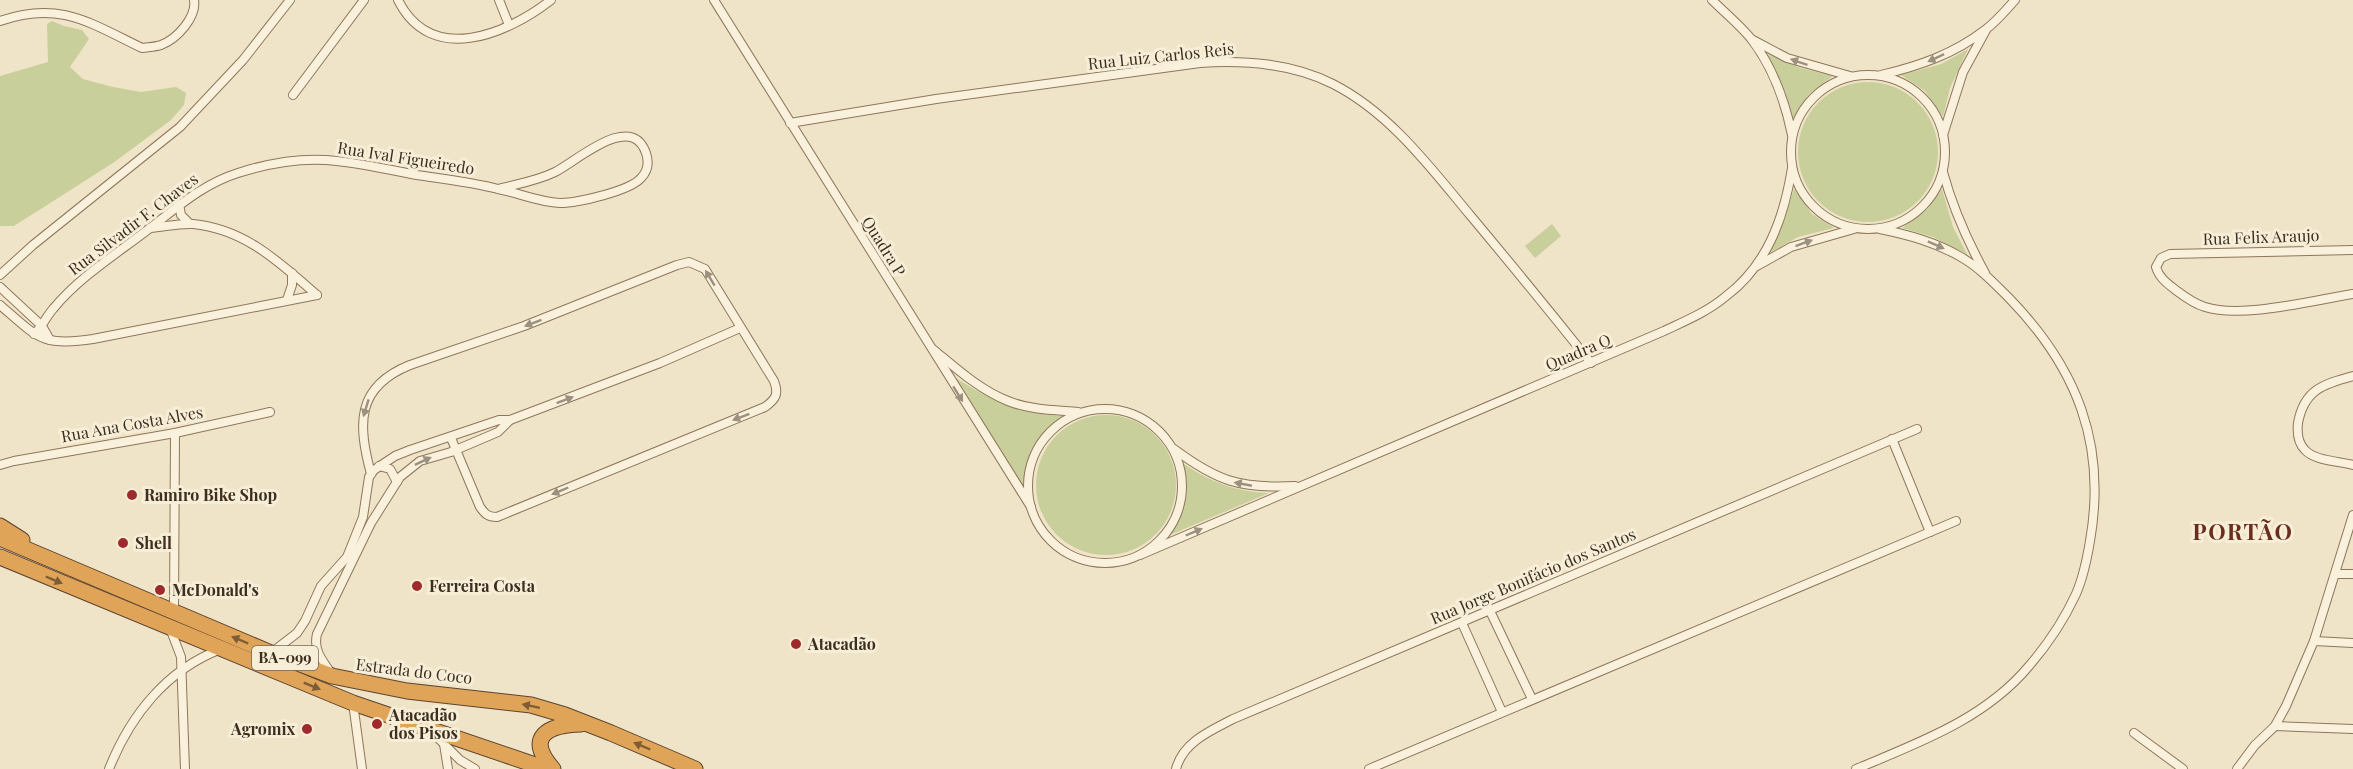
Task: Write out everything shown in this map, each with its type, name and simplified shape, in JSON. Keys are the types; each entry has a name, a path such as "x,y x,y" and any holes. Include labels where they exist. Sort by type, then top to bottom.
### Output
{"highway":[{"path":"0,526 52,560"},
{"name":"Estrada do Coco","path":"0,538 271,653 332,676 407,691 531,705 586,723 695,769"},
{"name":"BA-099","path":"0,557 353,703 548,769"},
{"path":"553,769 542,755 539,744 542,735 550,728 586,723"}],"street":[{"path":"0,21 33,12 63,12 142,48 154,47 173,38 180,31 192,15 194,0"},
{"path":"0,275 33,245 180,127 243,60 290,0"},
{"path":"293,95 364,0"},
{"path":"398,0 404,13 431,35 460,40 476,38 509,25 551,0"},
{"path":"499,0 509,25"},
{"name":"Quadra P","path":"714,0 1031,507"},
{"path":"1712,0 1752,39 1772,72 1784,99 1792,136"},
{"path":"1752,39 1787,58 1850,76 1881,75 1930,62 1957,48 1986,29 2015,0"},
{"path":"1943,135 1963,72 1986,29"},
{"name":"Rua Luiz Carlos Reis","path":"790,123 948,98 1200,63 1231,61 1266,63 1299,72 1332,83 1355,97 1390,125 1449,190 1591,363"},
{"path":"1880,229 1898,224 1913,215 1926,203 1936,189 1945,160 1943,135 1937,118 1927,102 1914,90 1881,75"},
{"path":"1850,76 1830,84 1812,98 1799,115 1792,136 1790,152 1792,168 1800,190 1815,208 1833,221 1855,228 1880,229 1917,237 1963,258 1987,276 2034,324 2061,362 2087,422 2094,468 2094,517 2086,562 2077,592 2061,624 2029,667 1981,710 1950,727 1856,769"},
{"name":"Rua Ival Figueiredo","path":"239,173 279,163 335,160 563,203 614,192 640,180 646,172 648,161 645,151 636,139 628,136 618,137 608,140 572,163 536,180 498,189"},
{"name":"Quadra Q","path":"1301,485 1591,363 1664,331 1714,305 1736,288 1757,267 1778,225 1792,168"},
{"path":"1943,172 1960,225 1987,276"},
{"name":"Rua Silvadir F. Chaves","path":"34,334 52,310 75,287 179,204 203,188 239,173"},
{"path":"536,180 535,188 538,199"},
{"path":"179,204 181,215 190,224"},
{"path":"0,305 34,334 59,343 81,341 317,295 292,273 242,237 220,229 190,224 150,228"},
{"path":"1757,267 1791,247 1855,228"},
{"name":"Rua Felix Araujo","path":"2353,250 2170,254 2157,262 2157,272 2163,280 2188,299 2205,307 2240,310 2353,294"},
{"path":"371,474 362,437 367,404 387,376 410,365 524,326 689,262 705,269 774,381 777,390 773,401 765,407 497,517 484,514 451,438"},
{"path":"287,300 292,285 292,273"},
{"path":"0,287 42,326 50,340"},
{"name":"Rua Silvadir F. Chaves","path":"25,327 33,318 52,310"},
{"path":"271,653 297,633 321,586 346,557 363,517 371,474 379,466 410,450 499,420 510,420 660,363 741,328"},
{"path":"928,344 965,377 1008,401 1036,409 1078,412 1099,408 1121,410 1142,417 1159,430 1172,448 1180,467 1182,488 1179,508 1170,527 1157,543 1140,555"},
{"path":"2353,376 2309,394 2303,404 2298,426 2299,439 2304,449 2313,456 2353,465"},
{"name":"Rua Ana Costa Alves","path":"0,465 176,433 270,412"},
{"path":"1078,412 1058,424 1042,440 1031,461 1028,484 1031,507 1040,528 1055,545 1075,557 1096,563 1119,562 1301,485"},
{"path":"332,676 315,643 326,614 380,508 397,482 410,468 420,462 498,432 510,420"},
{"name":"Rua Jorge Bonifácio dos Santos","path":"1176,769 1188,746 1206,733 1233,719 1917,429"},
{"path":"174,612 176,433"},
{"path":"1892,440 1930,532"},
{"path":"1172,448 1200,468 1218,478 1234,483 1267,488 1301,485"},
{"path":"379,466 390,469 397,482"},
{"path":"367,502 372,508 380,508"},
{"path":"2240,768 2263,735 2275,726 2314,641 2336,573 2348,545 2353,515"},
{"path":"1370,769 1956,521"},
{"path":"2336,573 2353,574"},
{"path":"311,607 326,614"},
{"path":"1490,611 1532,699"},
{"path":"1462,623 1502,712"},
{"path":"170,628 181,657 185,769"},
{"path":"2314,641 2353,643"},
{"path":"109,769 122,738 147,700 169,680 221,648"},
{"path":"353,703 362,769"},
{"path":"2275,726 2353,729"},
{"path":"427,727 460,760 475,769"},
{"path":"2134,733 2183,769"},
{"path":"444,744 448,769"}],"green space":[{"path":"52,21 82,30 89,39 70,67 83,79 141,92 176,87 186,93 184,105 171,120 113,163 14,226 0,226 0,76 48,62 47,24"},
{"path":"1968,49 1950,88 1943,117 1925,91 1901,75 1941,64"},
{"path":"1767,54 1801,68 1833,76 1809,94 1793,118 1784,88"},
{"path":"1868,82 1895,87 1918,102 1933,125 1938,152 1933,179 1918,202 1895,217 1868,222 1841,217 1818,202 1803,179 1798,152 1803,125 1818,102 1841,87"},
{"path":"1794,189 1812,214 1834,228 1798,237 1769,253 1782,226"},
{"path":"1942,189 1953,227 1967,254 1933,237 1902,228 1928,209"},
{"path":"1552,224 1561,236 1535,258 1525,246"},
{"path":"953,376 1005,404 1047,415 1062,416 1039,438 1029,456 1023,489"},
{"path":"1106,415 1133,420 1155,436 1171,458 1176,485 1171,512 1155,534 1133,550 1106,555 1079,550 1057,534 1041,512 1036,485 1041,458 1057,436 1079,420"},
{"path":"1184,464 1224,485 1246,491 1269,493 1170,535 1180,518 1185,501 1187,483"}],"place":[{"name":"Ramiro Bike Shop","path":"132,495"},
{"name":"Shell","path":"123,543"},
{"name":"Ferreira Costa","path":"417,586"},
{"name":"McDonald's","path":"160,590"},
{"name":"Atacadão","path":"796,644"},
{"name":"Atacadão dos Pisos","path":"377,724"},
{"name":"Agromix","path":"307,729"}],"district":[{"name":"PORTÃO","path":"2243,532"}]}
